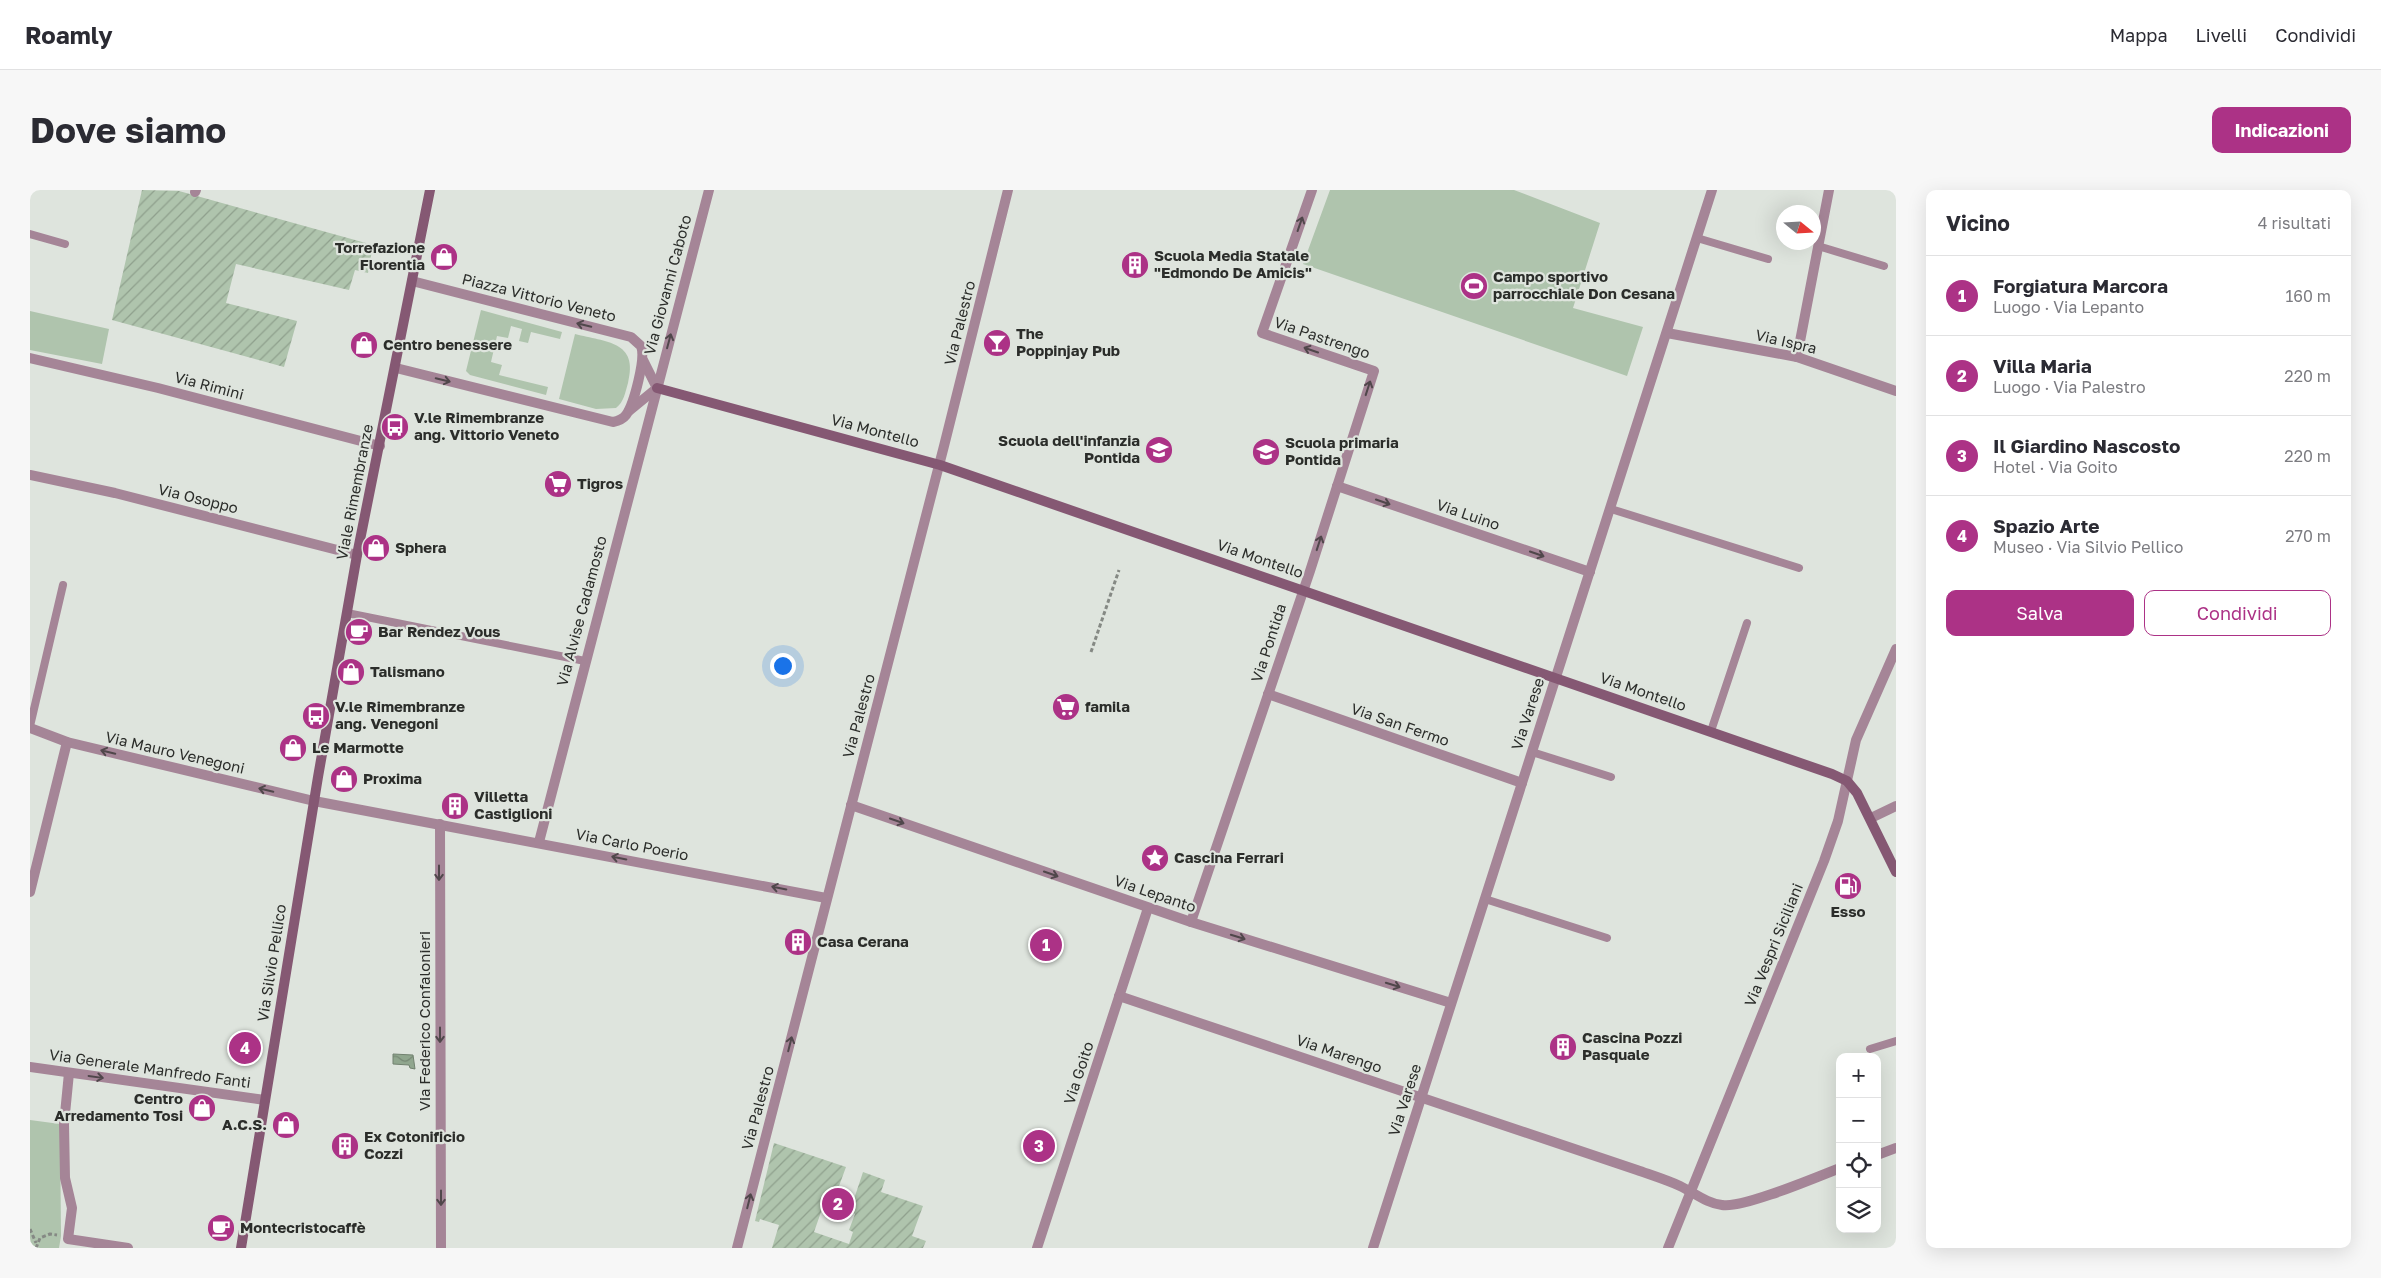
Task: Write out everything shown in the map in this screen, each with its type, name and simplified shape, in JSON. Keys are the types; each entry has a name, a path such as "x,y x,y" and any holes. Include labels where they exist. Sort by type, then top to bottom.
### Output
{"street":[{"name":"Viale Rimembranze","path":"314,801 358,555 430,190"},
{"name":"Via Giovanni Caboto","path":"657,388 709,190"},
{"name":"Via Palestro","path":"736,1248 940,464 1008,190"},
{"name":"Via Pastrengo","path":"1312,190 1262,333 1374,371"},
{"name":"Via Varese","path":"1373,1248 1712,190"},
{"path":"1821,231 1829,190"},
{"path":"1797,357 1817,250"},
{"name":"Piazza Vittorio Veneto","path":"412,281 631,337 641,346 644,360 657,388"},
{"name":"Via Ispra","path":"1667,333 1797,357 1896,391"},
{"name":"Via Rimini","path":"30,358 158,388 380,446"},
{"path":"629,411 644,360"},
{"path":"396,368 607,422 620,420 657,388"},
{"name":"Via Pontida","path":"1191,922 1374,371"},
{"name":"Via Montello","path":"657,388 940,464 1711,731 1847,781"},
{"name":"Via Alvise Cadamosto","path":"539,842 657,388"},
{"name":"Via Osoppo","path":"30,475 115,493 358,555"},
{"name":"Via Luino","path":"1337,486 1590,572"},
{"name":"Via Vespri Siciliani","path":"1668,1248 1824,861 1838,821 1856,740 1896,649"},
{"name":"Via San Fermo","path":"1268,694 1522,783"},
{"name":"Via Mauro Venegoni","path":"30,727 67,742 314,801"},
{"path":"30,892 67,742"},
{"path":"1847,781 1857,793 1871,818 1896,872"},
{"name":"Via Carlo Poerio","path":"314,801 539,842 826,898"},
{"name":"Via Silvio Pellico","path":"241,1248 314,801"},
{"name":"Via Lepanto","path":"851,805 1148,908 1451,1003"},
{"path":"1871,818 1896,806"},
{"name":"Via Federico Confalonieri","path":"440,824 441,1248"},
{"name":"Via Goito","path":"1037,1248 1148,908"},
{"name":"Via Marengo","path":"1119,996 1637,1170 1691,1192 1710,1202 1732,1206 1836,1169"},
{"name":"Via Generale Manfredo Fanti","path":"30,1068 265,1100"},
{"path":"69,1073 64,1124 65,1178 72,1208 68,1239 128,1248"},
{"path":"1881,1154 1895,1150"}],"lane":[{"path":"30,234 65,244"},
{"path":"1697,238 1768,259"},
{"path":"1821,247 1884,266"},
{"path":"1611,509 1799,568"},
{"path":"30,727 62,585"},
{"path":"347,614 585,661"},
{"path":"1711,731 1747,623"},
{"path":"1532,752 1611,777"},
{"path":"1485,899 1607,938"},
{"path":"1870,1049 1896,1041"}],"path":[{"path":"1091,652 1119,570"},
{"path":"30,1229 36,1246"},
{"path":"36,1246 40,1238 50,1234 68,1239"}],"shaded area":[{"path":"142,190 179,191 373,245 368,273 355,270 349,290 236,264 226,303 297,321 284,367 112,320"},
{"name":"Campo sportivo parrocchiale Don Cesana","path":"1330,190 1514,190 1600,223 1573,308 1643,327 1627,376 1303,264"},
{"path":"481,310 562,332 560,339 531,332 528,343 519,341 522,329 511,326 508,338 497,336 491,362 502,365 499,375 548,387 546,395 470,375 466,371"},
{"path":"30,311 109,329 102,364 30,350"},
{"path":"575,334 617,346 624,351 629,359 628,383 623,400 616,408 596,409 559,399"},
{"path":"30,1120 60,1124 61,1236 59,1248 30,1248"},
{"path":"774,1143 846,1167 835,1197 827,1195 814,1232 849,1244 853,1232 849,1230 855,1214 850,1211 863,1172 885,1180 881,1192 923,1206 912,1236 926,1241 923,1248 772,1248 779,1225 760,1219 759,1222 755,1221"}],"water":[{"path":"393,1054 413,1055 415,1069 410,1068 409,1065 393,1064"}],"place":[{"name":"Torrefazione Florentia","path":"444,257"},
{"name":"Scuola Media Statale \"Edmondo De Amicis\"","path":"1135,265"},
{"name":"Campo sportivo parrocchiale Don Cesana","path":"1474,286"},
{"name":"The Poppinjay Pub","path":"997,343"},
{"name":"Centro benessere","path":"364,345"},
{"name":"V.le Rimembranze ang. Vittorio Veneto","path":"395,427"},
{"name":"Scuola dell'infanzia Pontida","path":"1159,450"},
{"name":"Scuola primaria Pontida","path":"1266,452"},
{"name":"Tigros","path":"558,484"},
{"name":"Sphera","path":"376,548"},
{"name":"Bar Rendez Vous","path":"359,632"},
{"name":"Talismano","path":"351,672"},
{"name":"famila","path":"1066,707"},
{"name":"V.le Rimembranze ang. Venegoni","path":"316,716"},
{"name":"Le Marmotte","path":"293,748"},
{"name":"Proxima","path":"344,779"},
{"name":"Villetta Castiglioni","path":"455,806"},
{"name":"Cascina Ferrari","path":"1155,858"},
{"name":"Esso","path":"1848,886"},
{"name":"Casa Cerana","path":"798,942"},
{"name":"Forgiatura Marcora","path":"1046,945"},
{"name":"Cascina Pozzi Pasquale","path":"1563,1047"},
{"name":"Spazio Arte","path":"245,1048"},
{"name":"Centro Arredamento Tosi","path":"202,1108"},
{"name":"A.C.S.","path":"286,1125"},
{"name":"Ex Cotonificio Cozzi","path":"345,1146"},
{"name":"Il Giardino Nascosto","path":"1039,1146"},
{"name":"Villa Maria","path":"838,1204"},
{"name":"Montecristocaffè","path":"221,1228"}]}
